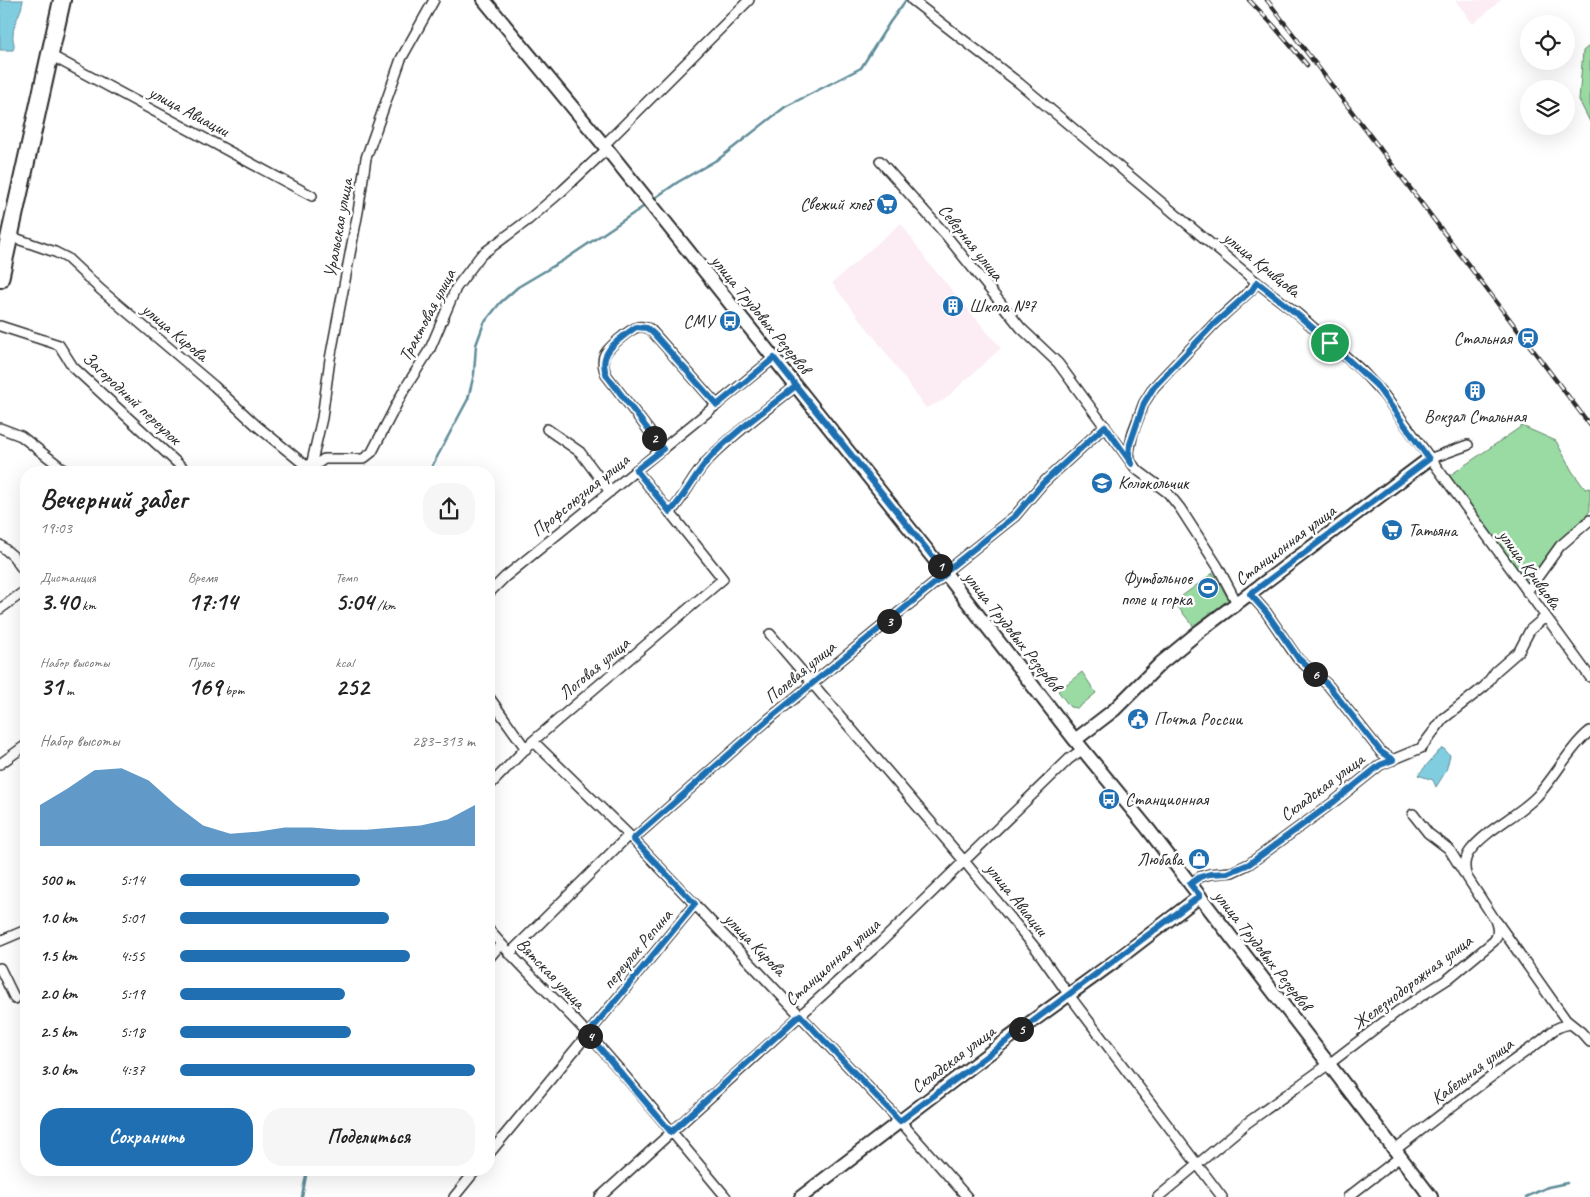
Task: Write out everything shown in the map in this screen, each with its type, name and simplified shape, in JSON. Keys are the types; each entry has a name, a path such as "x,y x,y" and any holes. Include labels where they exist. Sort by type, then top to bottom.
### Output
{"highway":[{"path":"0,279 62,0"}],"main road":[{"name":"улица Трудовых Резервов","path":"484,0 662,217 945,573 1200,896 1431,1197"},
{"name":"Станционная улица","path":"1079,744 1161,664 1238,603 1429,459"},
{"name":"Складская улица","path":"801,1197 1200,896"}],"street":[{"name":"Уральская улица","path":"310,466 322,418 330,359 358,212 366,158 400,60 434,0"},
{"name":"Трактовая улица","path":"315,466 324,459 362,459 372,452 404,390 430,350 456,288 480,255 562,192 749,0"},
{"name":"улица Кривцова","path":"912,0 1019,83 1298,315 1362,371 1380,390 1590,678"},
{"name":"улица Авиации","path":"50,55 312,196"},
{"name":"Северная улица","path":"880,161 945,234 1021,328 1058,363 1140,474 1168,494 1180,508 1218,567 1238,603"},
{"name":"улица Кирова","path":"10,236 67,258 101,290 214,386 303,466"},
{"path":"1132,464 1129,456 1130,444 1144,403 1154,387 1214,324 1252,290 1257,282"},
{"name":"Загородный переулок","path":"0,326 59,345 73,367 180,466"},
{"path":"663,449 607,376 604,369 604,356 622,338 636,327 650,329 717,405"},
{"name":"Профсоюзная улица","path":"495,588 774,358"},
{"path":"636,470 670,512 710,457 796,386"},
{"name":"Полевая улица","path":"509,954 631,837 769,719 1015,516 1043,483 1105,426"},
{"path":"0,428 21,436 59,466"},
{"path":"547,429 580,452 610,492"},
{"path":"1429,459 1468,445"},
{"name":"Логовая улица","path":"495,780 533,741 723,579 670,512"},
{"path":"1527,592 1560,546 1590,520"},
{"path":"0,546 13,556 20,566"},
{"path":"0,609 20,594"},
{"path":"1250,594 1266,612 1298,658 1328,685 1381,752 1393,760"},
{"name":"Складская улица","path":"1190,884 1200,877 1210,874 1228,873 1249,864 1335,801 1380,765 1421,748 1443,719 1485,686 1496,671 1519,651 1530,630 1545,617"},
{"name":"улица Авиации","path":"770,634 965,862 1037,950 1222,1197"},
{"path":"495,705 526,749"},
{"path":"1467,877 1466,856 1470,851 1536,797 1580,740 1590,731"},
{"name":"улица Кирова","path":"533,741 631,837 695,904 900,1121 967,1197"},
{"name":"Станционная улица","path":"600,1197 880,943 1069,759 1079,744"},
{"path":"0,764 20,749"},
{"path":"1413,814 1428,833 1449,849 1495,920 1561,1014 1590,1042"},
{"name":"переулок Репина","path":"495,1147 695,904"},
{"name":"Железнодорожная улица","path":"1158,1197 1246,1123 1329,1064 1398,1011 1448,978 1489,945 1497,934 1498,928 1495,920"},
{"path":"0,941 20,933"},
{"name":"Вятская улица","path":"495,937 509,954 532,975 588,1034 726,1197"},
{"path":"495,951 501,944"},
{"path":"0,968 15,999"},
{"name":"Кабельная улица","path":"1348,1197 1398,1153 1509,1063 1539,1042 1552,1030 1570,1024"},
{"path":"454,1197 471,1176"}],"shaded area":[{"path":"1455,0 1501,0 1473,24"},
{"path":"901,223 927,261 1001,348 944,400 926,408 832,283"}],"green space":[{"path":"1590,45 1590,122 1579,100 1583,51"},
{"path":"1522,426 1556,441 1572,471 1585,489 1590,488 1590,511 1573,532 1556,546 1530,579 1523,578 1449,476"},
{"name":"Футбольное поле и горка","path":"1213,573 1230,602 1194,627 1174,602"},
{"path":"1082,672 1096,693 1078,708 1070,707 1058,691"}],"water":[{"path":"0,0 23,0 13,31 13,50 0,50"},
{"path":"1443,748 1450,755 1446,771 1436,787 1433,780 1418,775"}],"waterway":[{"path":"652,200 678,182 720,158 785,107 861,68 906,0"},
{"path":"432,466 468,399 474,374 476,345 484,323 500,303 518,287 567,258 646,205"},
{"path":"302,1197 306,1176"},
{"path":"1526,1197 1548,1187 1567,1183"}],"railway":[{"path":"1249,0 1307,65"},
{"path":"1267,0 1590,425"}],"place":[{"name":"Свежий хлеб","path":"887,204"},
{"name":"Школа №7","path":"953,306"},
{"name":"СМУ","path":"730,321"},
{"name":"Стальная","path":"1528,338"},
{"name":"Вокзал Стальная","path":"1475,391"},
{"name":"Колокольчик","path":"1102,483"},
{"name":"Татьяна","path":"1392,530"},
{"name":"Футбольное поле и горка","path":"1208,588"},
{"name":"Почта России","path":"1138,719"},
{"name":"Станционная","path":"1109,799"},
{"name":"Любава","path":"1199,859"}],"route":[{"path":"1257,282 1330,343 1376,385 1429,459 1250,594 1280,631 1293,653 1306,667 1328,685 1381,752 1393,760 1380,765 1335,801 1249,864 1232,872 1210,874 1195,880 1190,884 1200,896 900,1121 800,1015 671,1132 588,1034 695,904 633,839 769,719 946,574 796,386 710,457 670,512 636,470 663,449 607,376 604,369 604,356 607,351 636,327 650,329 717,405 774,358 945,572 1015,516 1043,483 1105,426 1132,464 1129,452 1133,432 1144,403 1154,387 1214,324 1252,290 1257,282"}]}
